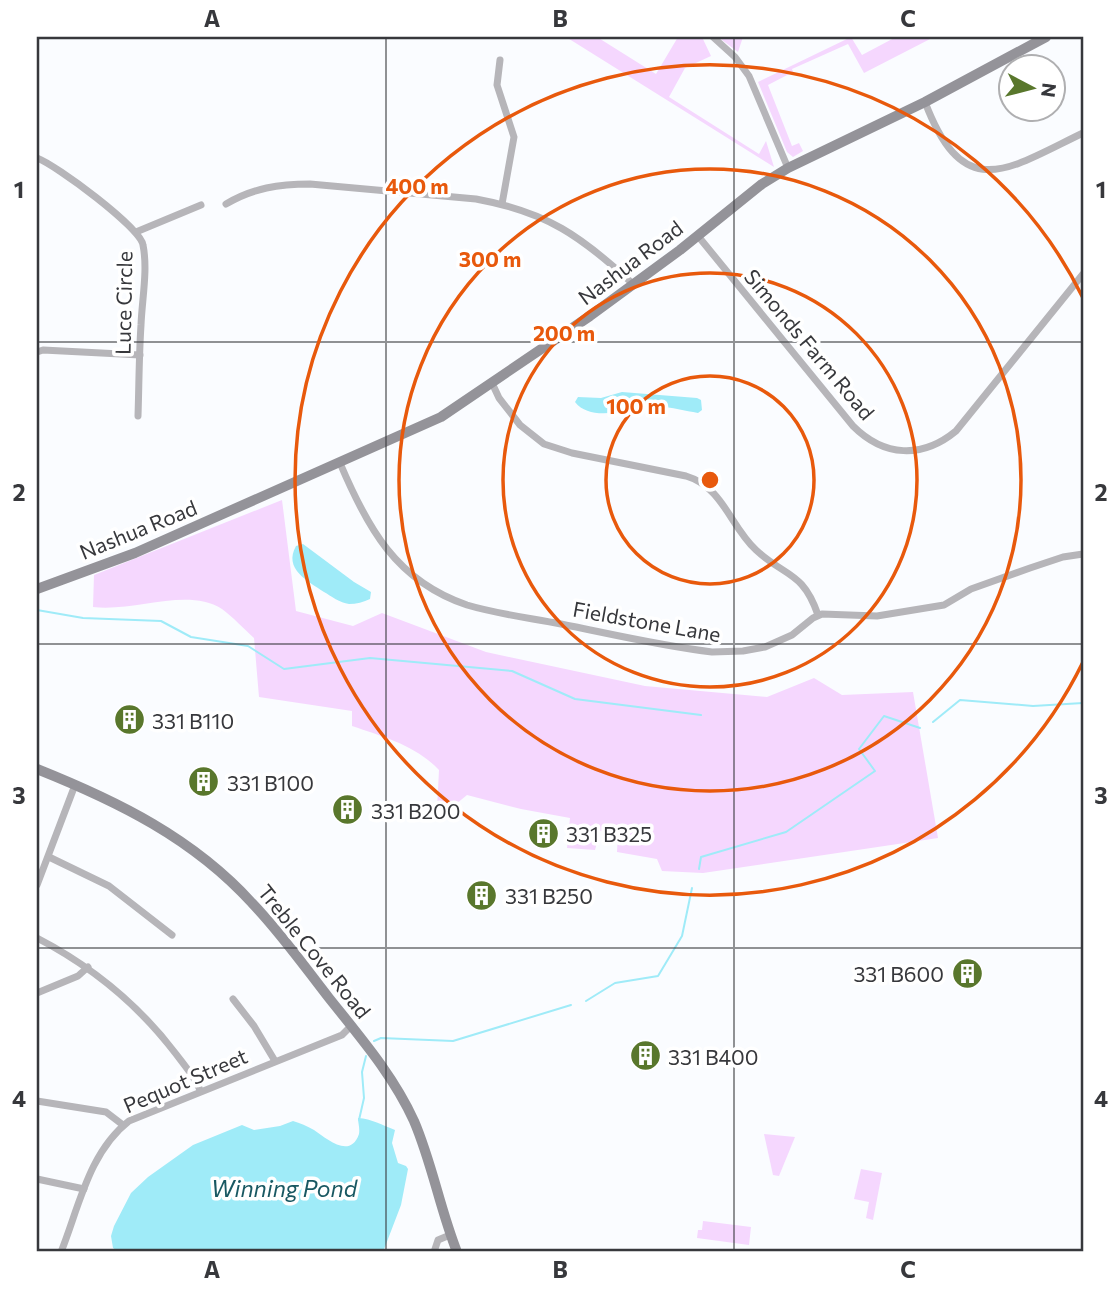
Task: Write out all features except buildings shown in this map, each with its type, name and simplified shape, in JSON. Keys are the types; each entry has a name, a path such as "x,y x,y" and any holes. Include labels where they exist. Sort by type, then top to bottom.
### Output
{"main road":[{"name":"Nashua Road","path":"38,586 135,553 440,417 633,284 762,184 788,168 925,102 1046,37"},
{"name":"Treble Cove Road","path":"37,769 127,808 161,827 220,872 261,913 389,1075 409,1111 424,1147 457,1252"}],"street":[{"path":"713,37 735,57 749,76 788,168"},
{"path":"500,60 497,85 513,137 502,204"},
{"path":"925,102 949,149 966,163 981,169 1013,167 1083,133"},
{"name":"Luce Circle","path":"37,158 54,166 136,232 143,242 145,274 138,416"},
{"path":"226,204 254,190 289,184 476,199 502,204 554,224 583,240 633,284"},
{"path":"136,232 201,205"},
{"name":"Simonds Farm Road","path":"698,236 853,426 877,444 903,450 934,446 956,431 1083,274"},
{"path":"37,352 43,350 140,355"},
{"path":"492,383 499,398 520,425 544,444 572,453 686,475 709,486 755,549 802,582 818,615 877,616 944,605 971,589 1041,564 1083,554"},
{"name":"Fieldstone Lane","path":"340,463 363,516 386,549 424,584 466,604 712,652 765,647 792,635 818,615"},
{"path":"37,884 75,785"},
{"path":"49,857 109,886 172,935"},
{"path":"37,938 88,967 126,998 156,1029 201,1090"},
{"path":"37,993 78,976 88,967"},
{"path":"233,999 275,1060"},
{"name":"Pequot Street","path":"61,1252 84,1189 103,1148 123,1125 142,1114 342,1035 351,1026"},
{"path":"37,1101 106,1112 123,1125"},
{"path":"37,1179 84,1189"},
{"path":"434,1252 438,1240 450,1235"}],"shaded area":[{"path":"566,37 597,37 656,74 678,37 702,37 711,56 685,68 669,97 759,154 766,141 774,167"},
{"path":"718,37 743,37 738,52"},
{"path":"851,37 862,55 896,37 934,37 864,73 848,44 792,69 793,72 768,85 792,146 799,143 803,151 793,157 787,152 758,82"},
{"path":"282,500 296,611 353,626 382,613 486,652 645,686 767,697 814,678 842,695 913,692 938,838 703,873 662,871 657,859 617,852 618,833 600,831 595,850 567,848 570,818 467,795 450,809 437,809 439,770 409,748 352,726 352,711 259,697 254,638 222,609 193,600 109,608 93,607 94,575"},
{"path":"764,1134 795,1137 779,1176 773,1175"},
{"path":"861,1169 882,1173 873,1220 866,1218 869,1202 854,1199"},
{"path":"703,1221 751,1227 749,1245 697,1238"}],"water":[{"path":"622,392 697,398 701,400 702,410 698,413 655,407 602,413 582,409 575,402 578,397 601,398"},
{"path":"303,544 371,592 370,599 349,604 305,579 295,568 293,561 296,546"},
{"name":"Winning Pond","path":"358,1118 395,1130 392,1143 398,1163 408,1169 401,1205 383,1252 119,1252 113,1248 111,1236 114,1226 131,1193 148,1177 193,1145 242,1125 254,1130 293,1121 331,1142 344,1146 355,1142 359,1134"}],"waterway":[{"path":"37,610 83,618 161,621 191,637 248,646 284,669 370,658 512,671 575,699 701,715"},
{"path":"933,722 960,700 1033,706 1083,703"},
{"path":"699,869 701,857 786,832 875,771 859,749 884,716 920,728"},
{"path":"586,1001 615,983 658,976 682,936 692,888"},
{"path":"374,1041 381,1038 453,1041 571,1005"},
{"path":"359,1120 364,1098 362,1072 366,1056"}],"place":[{"name":"331 B110","path":"129,720"},
{"name":"331 B100","path":"204,782"},
{"name":"331 B200","path":"348,810"},
{"name":"331 B325","path":"543,833"},
{"name":"331 B250","path":"482,895"},
{"name":"331 B600","path":"967,973"},
{"name":"331 B400","path":"645,1056"}]}
